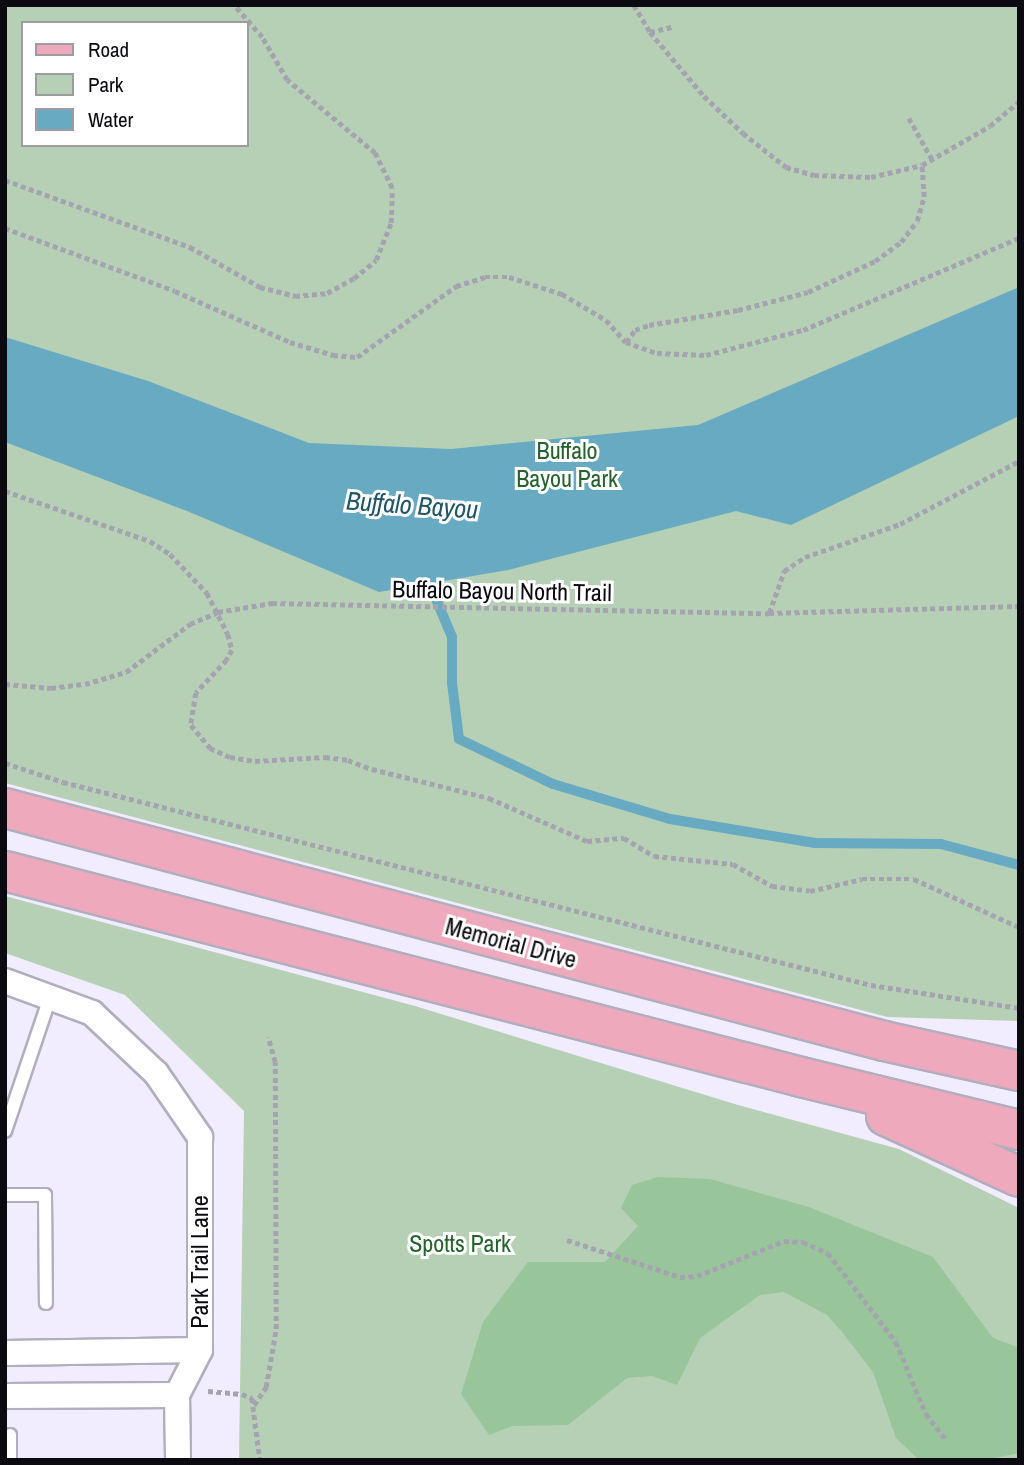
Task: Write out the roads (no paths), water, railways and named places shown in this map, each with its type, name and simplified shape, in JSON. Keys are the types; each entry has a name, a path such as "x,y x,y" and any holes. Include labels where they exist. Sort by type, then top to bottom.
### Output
{"main road":[{"name":"Memorial Drive","path":"5,808 884,1041 1019,1070"},
{"path":"5,871 801,1077 1019,1130"},
{"path":"884,1041 1019,1045"},
{"path":"801,1077 1019,1177"}],"street":[{"name":"Park Trail Lane","path":"5,981 89,1011 156,1073 200,1137 200,1350 181,1385"},
{"path":"5,1353 200,1350"},
{"path":"5,1396 181,1385 178,1460"}],"lane":[{"path":"5,1130 50,998"},
{"path":"5,1195 45,1195 46,1303"},
{"path":"10,1435 10,1460"}],"water":[{"name":"Buffalo Bayou","path":"1019,287 1019,416 791,525 736,511 508,570 379,592 187,511 5,442 5,337 148,381 309,443 451,449 698,425"}],"waterway":[{"path":"425,573 452,637 452,683 459,739 553,784 670,819 815,843 941,844 1019,865"}],"park label":[{"name":"Buffalo Bayou Park","path":"567,465"},
{"name":"Spotts Park","path":"460,1244"}]}
